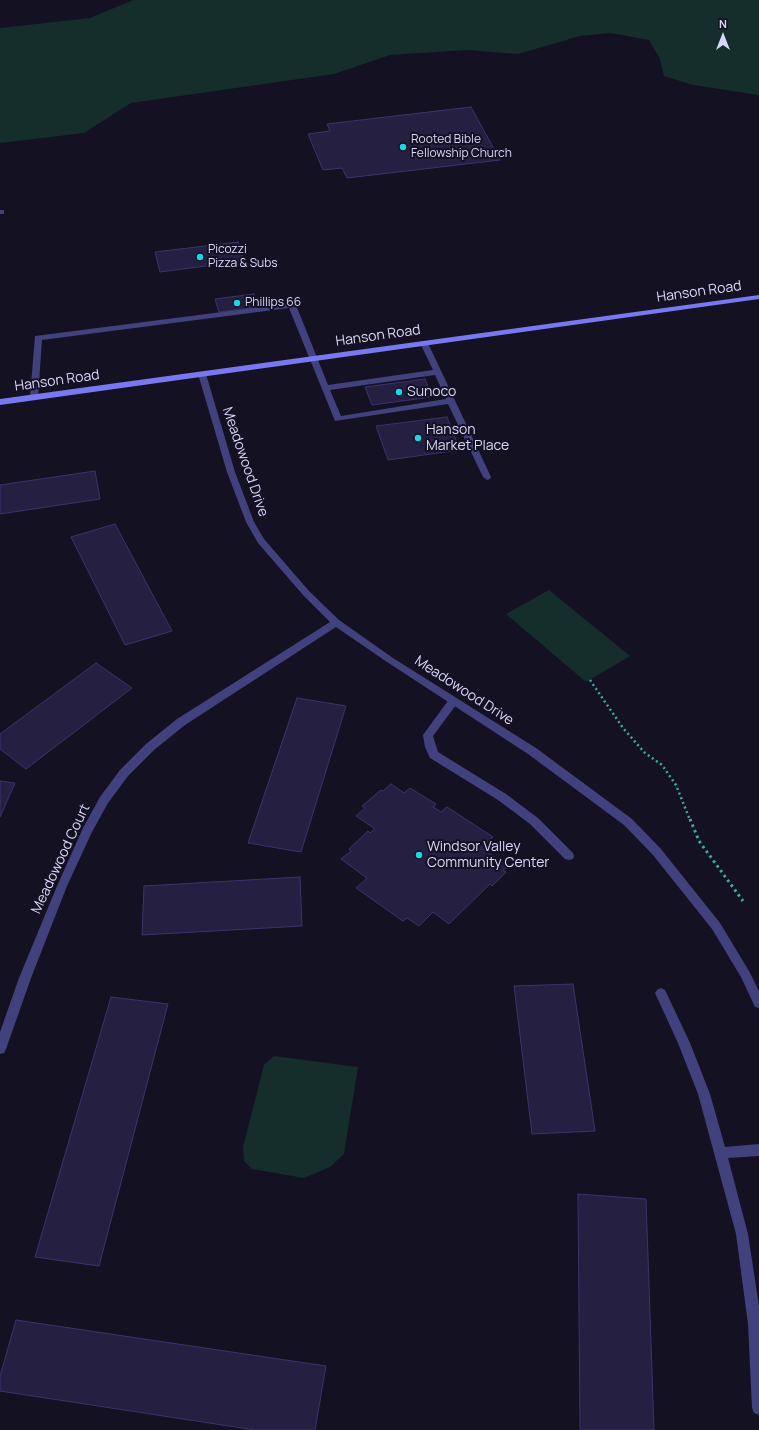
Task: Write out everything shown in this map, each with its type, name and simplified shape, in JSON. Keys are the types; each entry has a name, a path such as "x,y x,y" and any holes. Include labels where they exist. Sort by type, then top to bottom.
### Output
{"street":[{"name":"Hanson Road","path":"0,402 759,297"},
{"path":"34,397 38,338 292,305 315,358 338,419 451,402"},
{"path":"424,343 487,477"},
{"path":"326,388 437,372"},
{"name":"Meadowood Drive","path":"202,374 231,472 250,522 261,541 306,593 336,622 390,660 532,751 628,822 658,852 716,926 745,974 759,1003"},
{"name":"Meadowood Court","path":"0,1049 25,978 62,886 87,831 104,800 124,773 150,746 181,722 336,622"},
{"path":"454,701 428,735 430,746 434,755 502,797 534,822 569,856"},
{"path":"661,993 684,1043 704,1094 742,1234 755,1324 759,1408"},
{"path":"720,1153 759,1150"}],"path":[{"path":"590,680 623,728 645,753 662,766 676,785 699,841 743,901"}],"green space":[{"path":"133,0 759,0 759,95 693,85 664,76 660,59 649,40 610,33 580,36 518,54 466,50 390,55 334,74 131,103 84,133 0,143 0,28 90,18"},
{"path":"549,590 630,656 586,682 506,614"},
{"path":"274,1056 358,1067 344,1154 330,1167 304,1178 252,1169 244,1161 243,1147 264,1065"}],"building":[{"name":"Rooted Bible Fellowship Church","path":"471,107 500,160 347,178 342,168 323,170 308,134 330,131 327,124"},
{"name":"Picozzi Pizza & Subs","path":"238,242 244,261 160,272 155,252"},
{"name":"Phillips 66","path":"254,294 259,307 219,312 215,299"},
{"name":"Sunoco","path":"425,379 432,397 372,405 365,387"},
{"name":"Hanson Market Place","path":"447,417 460,450 388,460 376,426"},
{"path":"95,471 100,499 0,514 0,485"},
{"path":"115,524 172,631 125,645 71,537"},
{"path":"96,663 132,688 26,769 0,749 0,734"},
{"path":"297,698 346,706 301,852 248,843"},
{"path":"0,781 15,783 0,817"},
{"name":"Windsor Valley Community Center","path":"391,784 404,793 410,788 436,804 433,807 441,812 447,807 493,837 481,848 508,866 503,870 506,872 492,886 490,884 449,924 433,912 419,926 407,918 403,921 356,888 367,878 341,859 351,851 349,849 368,831 370,833 375,829 356,816 365,808 362,806 381,790 383,791"},
{"path":"300,877 302,926 142,935 144,886"},
{"path":"573,984 595,1131 532,1134 514,986"},
{"path":"111,997 168,1004 99,1266 35,1257"},
{"path":"578,1194 646,1199 654,1430 580,1430"},
{"path":"16,1320 326,1366 315,1430 255,1430 0,1391 0,1376"}],"place":[{"name":"Rooted Bible Fellowship Church","path":"403,147"},
{"name":"Picozzi Pizza & Subs","path":"200,257"},
{"name":"Phillips 66","path":"237,303"},
{"name":"Sunoco","path":"399,392"},
{"name":"Hanson Market Place","path":"418,438"},
{"name":"Windsor Valley Community Center","path":"419,855"}]}
